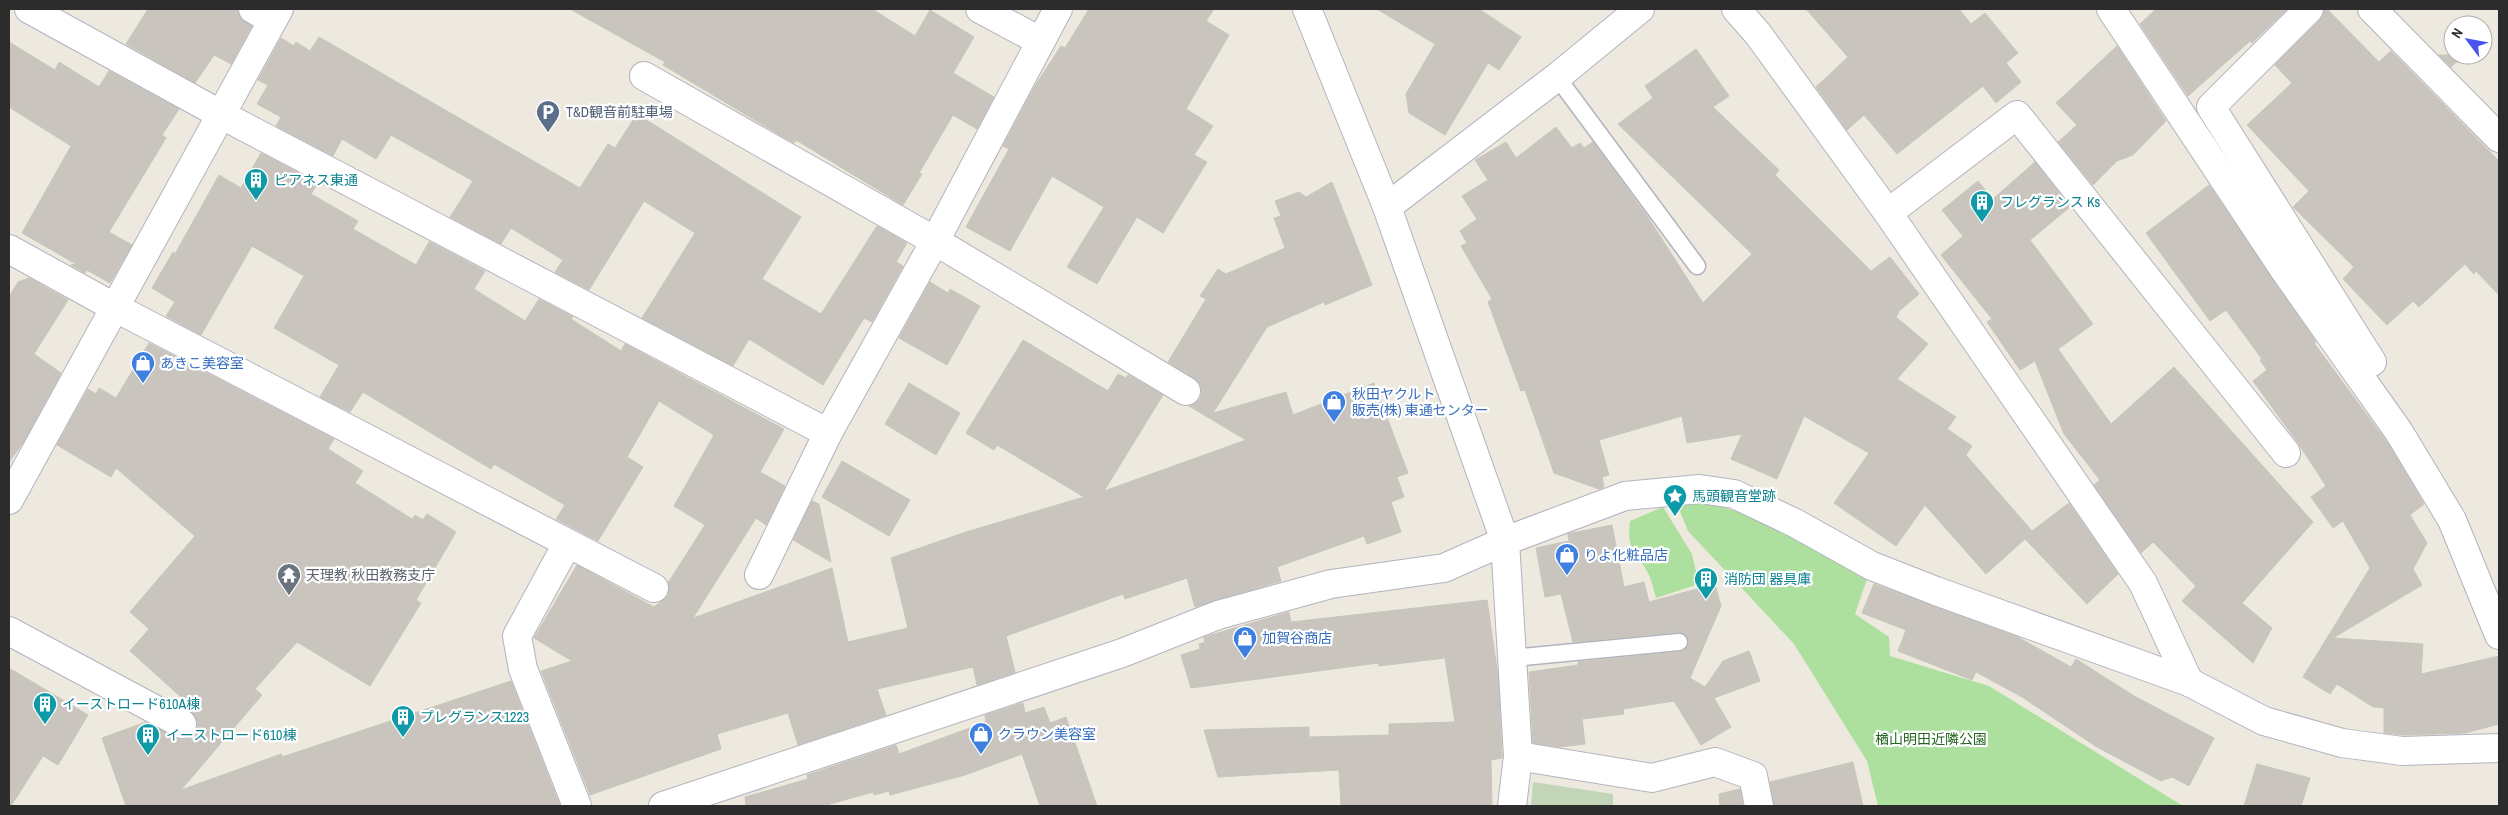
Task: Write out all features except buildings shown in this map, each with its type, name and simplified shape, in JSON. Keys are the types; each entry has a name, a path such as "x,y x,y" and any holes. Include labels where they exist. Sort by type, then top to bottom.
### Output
{"street":[{"path":"29,9 220,114 828,433"},
{"path":"980,9 1040,41"},
{"path":"759,575 828,433 935,241 1058,9"},
{"path":"1307,9 1387,207 1505,541 1518,756 1512,806"},
{"path":"1387,207 1557,77 1640,9"},
{"path":"1736,9 1758,34 1888,213 2143,583 2188,682"},
{"path":"2111,9 2285,271 2399,432 2452,520 2499,635"},
{"path":"2309,9 2211,107 2372,362"},
{"path":"2372,9 2499,138"},
{"path":"9,500 220,114 268,13"},
{"path":"644,76 935,241 1186,390"},
{"path":"1888,213 2016,115 2286,454"},
{"path":"9,249 114,307 654,588"},
{"path":"663,806 1122,653 1218,615 1331,584 1444,568 1505,541 1625,496 1700,489 1734,494 1795,523 1872,566 2188,682 2264,722 2342,743 2402,751 2499,748"},
{"path":"567,544 517,636 523,669 577,806"},
{"path":"9,631 182,724"},
{"path":"1518,756 1652,778 1715,762 1753,776 1759,806"}],"lane":[{"path":"1557,77 1698,266"},
{"path":"1512,658 1679,642"}],"green space":[{"name":"楢山明田近隣公園","path":"1700,500 1783,526 1869,573 1855,614 1889,637 1890,656 1989,686 2183,806 1878,806 1867,761 1794,644 1688,531 1676,502"},
{"path":"1663,507 1692,554 1699,584 1656,598 1649,575 1631,545 1629,531 1630,521"},
{"path":"1533,782 1613,794 1613,806 1531,806"}],"place":[{"name":"T&D観音前駐車場","path":"548,133"},
{"name":"ピアネス東通","path":"256,201"},
{"name":"フレグランス Ks","path":"1982,223"},
{"name":"あきこ美容室","path":"143,384"},
{"name":"秋田ヤクルト 販売(株) 東通センター","path":"1334,423"},
{"name":"馬頭観音堂跡","path":"1675,517"},
{"name":"りよ化粧品店","path":"1567,576"},
{"name":"天理教 秋田教務支庁","path":"289,596"},
{"name":"消防団 器具庫","path":"1706,600"},
{"name":"加賀谷商店","path":"1245,659"},
{"name":"イーストロード610A棟","path":"45,725"},
{"name":"プレグランス1223","path":"403,738"},
{"name":"クラウン美容室","path":"981,755"},
{"name":"イーストロード610棟","path":"148,756"}]}
